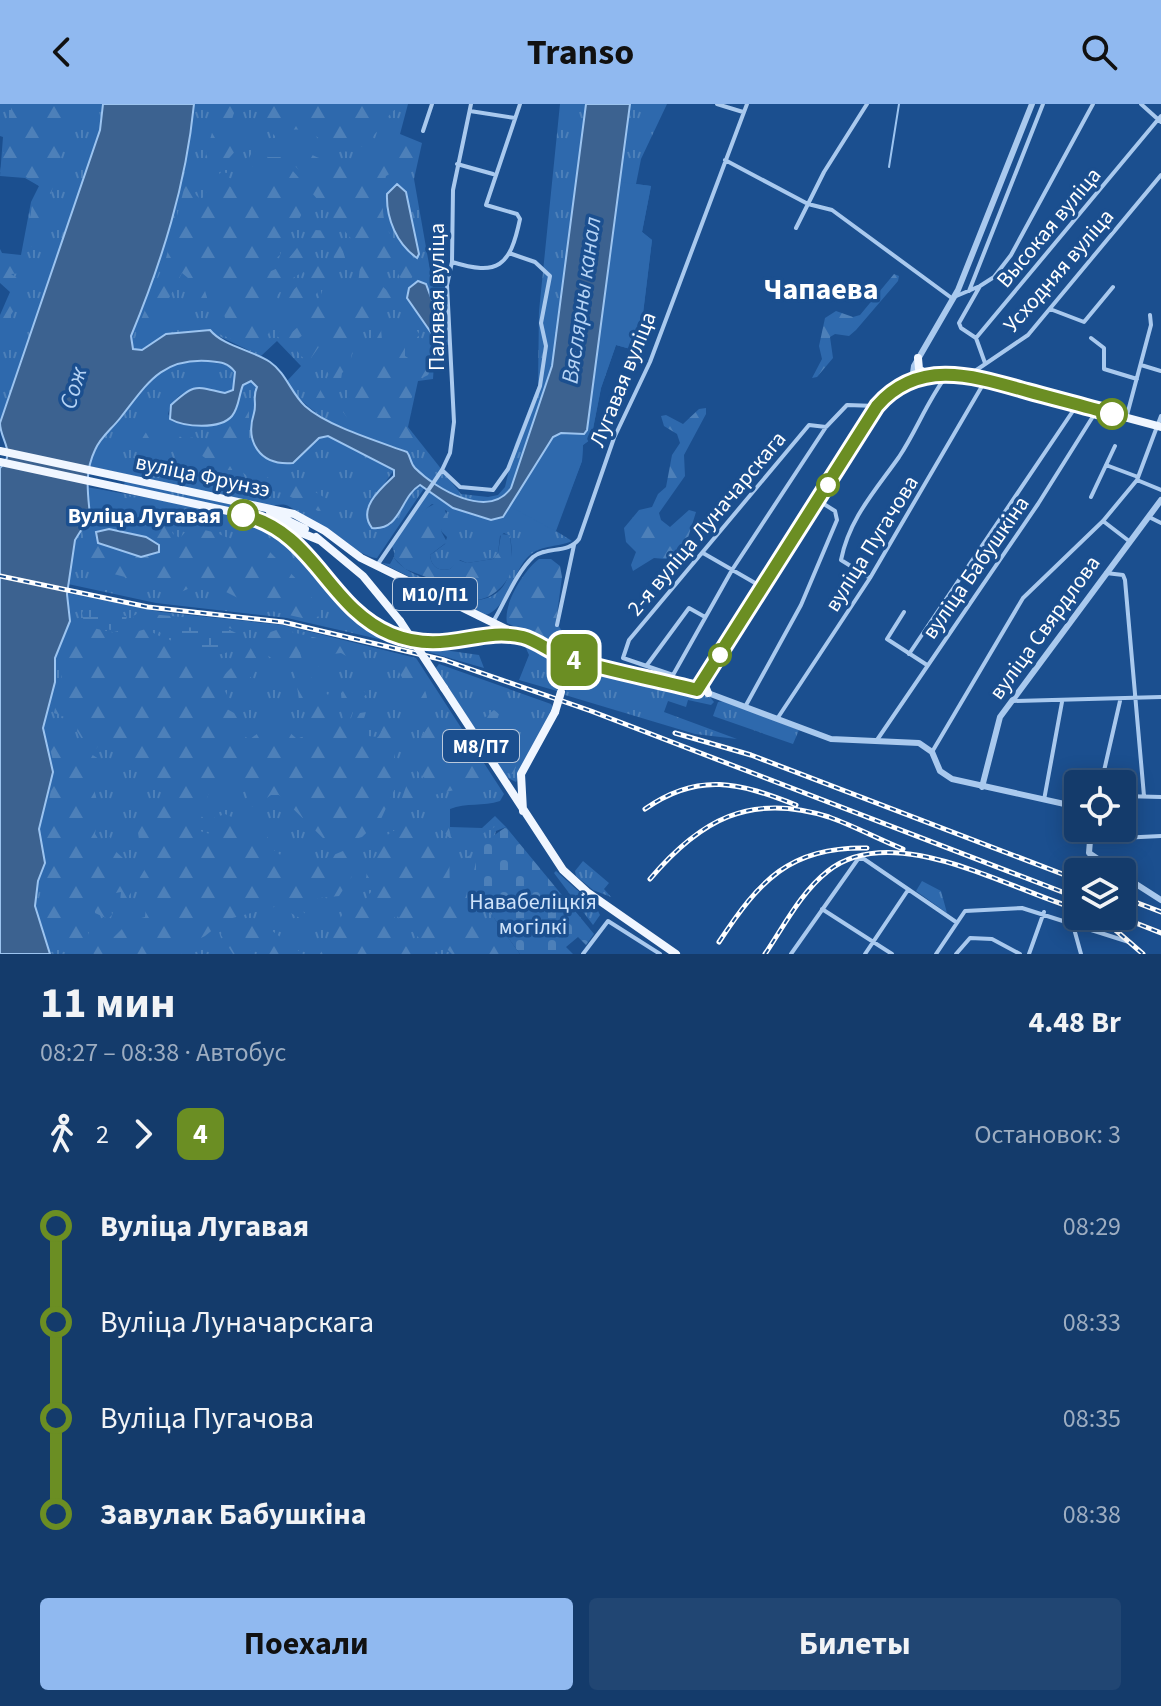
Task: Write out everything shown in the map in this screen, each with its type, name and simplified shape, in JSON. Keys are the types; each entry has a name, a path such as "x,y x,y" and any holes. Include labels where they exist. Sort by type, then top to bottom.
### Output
{"main road":[{"path":"916,362 919,369 929,375"},
{"path":"908,382 916,362"},
{"path":"697,690 877,406 908,382 929,375 970,375 1159,426"},
{"name":"вуліца Фрунзэ","path":"0,451 294,514 377,566 573,659 697,690"},
{"name":"вуліца Фрунзэ","path":"0,462 268,521"},
{"name":"М8/П7","path":"260,507 333,549 372,586 400,621 523,812 570,878 676,954"},
{"name":"М8/П7","path":"268,521 319,540"},
{"name":"М10/П1","path":"268,521 300,545 346,602 365,619 390,633 435,644 524,637"},
{"path":"317,565 319,553 333,549"},
{"path":"488,638 493,622"},
{"path":"523,812 521,774 555,712 573,659"},
{"path":"565,681 577,671 597,665"},
{"path":"703,681 708,693"}],"street":[{"path":"423,131 432,104"},
{"name":"Палявая вуліца","path":"377,566 440,473 450,453 454,422 447,285 452,262 453,190 471,104"},
{"path":"452,262 487,270 502,264 509,253 519,217 486,205 520,104"},
{"path":"717,104 743,112"},
{"name":"Лугавая вуліца","path":"557,625 574,545 614,438 650,362 747,104"},
{"path":"796,228 867,104"},
{"path":"916,362 954,298 1032,104"},
{"path":"969,291 1043,104"},
{"path":"954,298 994,277 1011,255 1093,104"},
{"path":"1141,104 1160,119"},
{"path":"470,111 515,118"},
{"name":"Высокая вуліца","path":"976,338 1160,119"},
{"path":"725,160 808,204 832,210 851,221 905,267 954,298"},
{"path":"457,164 494,175"},
{"name":"Усходняя вуліца","path":"970,375 1024,339 1161,175"},
{"path":"440,473 460,487 493,490 508,469 540,386 546,346 541,323 550,276 535,262 509,253"},
{"path":"980,286 959,325 976,338 985,363"},
{"path":"1050,309 1084,322 1113,287"},
{"path":"962,295 971,304"},
{"path":"1126,418 1141,365 1150,315"},
{"path":"1091,338 1104,348 1104,369 1137,379"},
{"path":"1141,365 1161,371"},
{"path":"870,578 841,560 850,527 899,457 930,397 949,373"},
{"name":"вуліца Пугачова","path":"777,719 870,578 985,379"},
{"path":"705,617 689,608 646,666 673,675 732,570 826,427 847,405 877,406"},
{"path":"909,654 1077,405"},
{"name":"вуліца Бабушкіна","path":"877,740 1038,504 1097,410"},
{"path":"932,752 1023,598 1103,521 1137,478 1151,451 1161,416"},
{"name":"2-я вуліца Луначарскага","path":"646,666 623,658 629,640 809,425 826,427"},
{"path":"1091,497 1115,446"},
{"path":"1106,465 1161,490"},
{"path":"745,707 801,605 837,520 835,511 818,500"},
{"name":"вуліца Свярдлова","path":"982,787 1000,717 1161,500"},
{"path":"1149,517 1160,525"},
{"path":"837,520 850,527"},
{"path":"1103,521 1129,541"},
{"path":"493,622 533,558 546,550 574,545"},
{"path":"703,553 762,587"},
{"path":"1106,573 1125,577 1144,796"},
{"path":"904,612 887,639 927,665"},
{"path":"697,690 831,739 910,741 932,752 943,775 982,787 1064,804"},
{"path":"1011,701 1161,697"},
{"path":"1104,770 1120,700"},
{"path":"1044,800 1062,702"},
{"path":"1136,796 1161,797"},
{"path":"1136,837 1161,836"},
{"path":"791,954 858,859 956,922"},
{"path":"1136,884 1161,900"},
{"path":"865,954 908,890"},
{"path":"936,954 965,911 1022,908 1044,912 1064,921"},
{"path":"822,909 892,954"},
{"path":"1029,954 1044,912"},
{"path":"583,954 605,923 611,921 660,954"},
{"path":"1074,930 1081,954"},
{"path":"1089,930 1129,942"},
{"path":"956,954 964,940 970,938 992,939 1020,954"}],"green space":[{"path":"0,104 103,104 100,132 0,423 0,315 10,292 0,283 0,249 2,253 21,255 31,202 39,186 25,178 0,176 3,137 0,136"},
{"path":"11,104 68,104 69,126 51,194 26,177 0,172 6,138 19,131 11,120"},
{"path":"194,104 408,104 400,134 422,143 414,179 433,287 445,287 448,345 435,346 433,379 418,381 408,427 461,494 488,497 498,495 505,487 515,444 538,386 539,311 560,104 586,104 552,366 514,482 504,497 481,501 456,496 415,468 407,451 356,434 323,417 297,395 287,381 301,366 277,341 261,356 206,330 166,334 142,350 133,349 131,336 153,280 179,193"},
{"path":"220,104 237,104 231,122 247,140 260,141 254,146 238,148 223,165 209,160 206,154"},
{"path":"261,104 402,104 367,143 350,152 332,147 307,131 292,130 287,140 280,141 264,125"},
{"path":"586,104 630,104 620,182 651,186 642,232 652,240 640,338 634,350 616,345 601,388 591,439 583,445 582,461 555,531 511,507 551,439 532,420 552,366"},
{"path":"630,104 667,104 641,159 636,184 651,186 642,232 652,240 640,338 634,350 616,345 601,388 591,439 583,445 582,461 556,531 572,541 531,554 498,607 485,615 382,563 390,564 395,556 401,566 410,572 449,588 466,600 491,596 500,590 510,571 510,536 504,533 500,536 498,553 493,559 467,563 460,560 450,569 439,569 430,555 445,544 447,537 441,531 447,511 432,504 408,528 395,555 392,546 429,490 464,512 484,518 503,517 553,437 587,427"},
{"path":"396,138 412,142 417,150 408,182 393,172 386,176 383,214 390,234 410,255 418,270 405,286 396,270 385,265 379,269 382,286 397,299 398,306 387,312 376,302 371,303 371,321 363,332 361,347 352,353 349,367 342,373 339,392 331,405 320,404 316,398 329,375 322,361 331,357 331,347 321,344 311,358 305,360 296,350 313,327 290,345 275,335 280,331 290,334 299,326 296,321 284,325 289,315 277,307 306,277 304,272 286,284 265,312 269,333 254,347 216,333 216,326 227,325 217,289 221,275 217,271 203,284 208,301 204,311 196,311 183,302 188,278 182,273 164,308 161,325 145,340 137,338 136,332 166,258 190,166 196,164 201,168 193,192 201,200 221,172 227,173 228,185 237,191 247,189 260,178 260,172 247,162 252,152 262,150 268,157 281,157 305,187 306,201 296,225 281,243 280,255 260,272 269,272 284,263 314,230 337,231 346,261 344,267 334,264 333,247 328,241 322,241 310,254 321,260 328,273 314,298 319,301 323,288 330,287 334,307 357,293 360,267 352,252 354,242 312,193 311,182 292,163 289,145 296,143 318,158 335,162 361,159 370,163 383,157"},
{"path":"32,204 44,209 45,220 39,238 26,250"},
{"path":"0,258 29,268 25,273 11,274 23,282 21,299 0,332 0,319 13,290 0,279"},
{"path":"894,274 899,276 898,281 856,330 849,336 835,334 830,337 833,358 817,377 812,378 822,359 819,346 825,318 836,311 853,317 860,315"},
{"path":"410,321 420,335 405,346 405,356 413,361 427,358 432,366 428,375 416,381 405,424 417,444 413,452 380,440 362,424 349,420 343,412 352,384 370,361 374,330 381,329 382,340 395,347 404,336 402,324"},
{"path":"205,361 231,366 236,374 235,388 225,393 192,390 184,393 172,404 168,414 172,421 205,425 235,412 243,385 251,381 257,387 252,424 254,442 263,456 271,461 293,463 319,438 328,436 394,470 367,508 367,521 375,529 390,525 414,488 425,487 377,558 348,545 288,506 271,506 89,466 112,424 150,380 177,363"},
{"path":"706,408 706,414 684,455 685,476 659,513 661,520 670,527 689,510 696,512 687,541 666,559 654,558 633,571 631,565 636,552 626,542 624,528 639,510 652,507 658,494 666,487 672,455 680,443 677,434 664,426 661,416 666,415 683,424 699,409"},
{"path":"249,409 249,440 233,456 275,482 302,484 327,499 331,510 318,511 283,493 262,489 240,470 222,470 201,455 178,461 170,445 140,442 151,424 160,419 183,439 196,437 207,443 211,431"},
{"path":"125,481 251,509 287,525 124,485"},
{"path":"86,487 208,510 277,531 297,545 351,613 409,646 287,618 156,603 68,584 76,537 90,516"},
{"path":"127,496 217,514 231,524 223,528 125,507 121,500"},
{"path":"435,504 444,508 448,518 441,531 447,542 430,555 439,569 450,569 458,560 467,563 493,559 498,553 501,534 510,535 513,568 495,593 482,599 466,600 455,588 405,569 394,558 408,526 421,512"},
{"path":"130,515 169,525 173,534 180,538 188,529 199,529 270,552 308,591 321,615 311,620 258,608 210,584 199,584 181,592 95,569 88,560 82,531 95,518 113,521"},
{"path":"539,559 551,559 560,566 562,577 556,622 564,634 585,642 585,652 557,647 507,623 508,607 516,588"},
{"path":"67,593 161,612 283,625 416,658 504,794 500,801 494,803 450,809 450,827 482,828 495,816 506,827 496,831 478,896 520,954 50,954 35,906 38,881 45,863 39,829 53,772 43,728 55,682 55,658 70,621"},
{"path":"85,607 126,616 128,630 122,633 84,623 82,613"},
{"path":"139,613 252,626 243,631 208,624 134,622 133,616"},
{"path":"80,625 124,635 146,629 167,640 174,649 186,646 198,651 203,664 218,659 225,674 231,668 236,650 249,645 258,661 254,674 241,686 228,687 225,691 229,699 227,709 243,718 243,734 249,740 271,723 279,723 297,739 304,736 311,726 299,700 295,672 265,654 261,640 265,634 279,629 355,647 355,661 341,653 333,654 327,676 314,661 314,644 301,642 298,645 305,671 328,695 335,725 343,722 341,693 347,687 368,693 356,703 350,719 354,723 360,713 366,712 362,725 368,736 378,737 385,722 390,719 395,719 402,726 392,766 397,784 381,819 362,837 341,843 327,842 279,795 271,795 254,807 248,805 247,790 257,783 261,789 265,787 260,779 247,783 240,773 230,785 211,789 200,814 207,823 200,831 210,834 210,845 217,842 214,818 225,814 265,832 274,850 288,861 319,861 364,845 355,861 354,873 339,896 301,900 299,907 308,917 305,921 278,906 225,920 205,936 183,947 181,954 93,954 100,937 112,939 130,921 145,917 146,906 135,886 149,862 138,834 139,820 147,807 162,808 167,801 151,778 128,768 127,755 110,737 100,736 97,748 89,751 77,731 81,718 67,718 54,713 62,676 58,656 68,634"},
{"path":"168,626 230,630 238,634 239,640 233,649 224,653 204,653 163,637 160,632"},
{"path":"525,646 555,662 561,678 557,691 519,680 529,655"},
{"path":"423,647 479,655 484,668 425,651"},
{"path":"400,658 404,658 426,692 426,705 414,710 404,701 406,685 398,670"},
{"path":"439,664 551,704 553,708 516,782 506,777 436,668"},
{"path":"597,671 710,697 714,702 711,705 688,700 686,707 668,701 664,712 737,739 695,734 565,695 568,684 575,677"},
{"path":"724,701 799,730 793,744 713,716 718,702"},
{"path":"494,710 499,714 494,730 516,767 513,774 507,773 498,761 484,731 484,718"},
{"path":"440,717 457,733 461,756 484,770 483,783 434,795 428,793 427,781 416,769 415,761 425,731"},
{"path":"57,721 69,729 66,741 69,750 91,754 99,759 91,778 99,808 95,834 99,840 110,837 112,848 124,859 121,878 132,891 125,902 130,912 125,916 119,912 121,892 110,894 112,915 108,919 95,913 95,901 89,899 82,924 91,945 75,952 52,943 43,921 40,902 43,883 55,863 42,833 55,771 46,728 49,723"},
{"path":"414,782 419,803 400,815 398,809 407,784"},
{"path":"436,815 448,824 451,837 457,842 495,822 500,824 458,847 434,822"},
{"path":"408,821 422,824 449,852 450,890 460,887 463,858 471,855 464,918 487,927 507,954 480,954 468,946 462,949 461,954 452,954 444,946 420,939 396,915 393,920 383,917 381,921 414,954 320,954 354,894 358,893 363,902 369,901 368,895 375,888 365,884 368,866 382,848 386,836"},
{"name":"Навабеліцкія могілкі","path":"506,827 594,934 586,945 578,937 566,947 573,954 520,954 478,896 473,875 480,845"},
{"path":"583,861 609,883 604,889 611,897 593,890 576,876 575,871"},
{"path":"556,871 596,907 600,915 593,925 554,873"},
{"path":"922,881 941,891 947,913 916,891"},
{"path":"245,920 259,921 303,954 263,954 235,928"},
{"path":"230,925 235,936 255,954 233,954 221,935 223,927"}],"water":[{"path":"103,104 194,104 179,193 153,280 131,336 133,349 142,350 166,334 210,330 222,340 270,362 300,401 314,413 353,432 407,452 415,468 449,492 462,498 489,501 501,497 511,488 552,366 586,104 630,104 587,430 584,434 561,433 553,437 503,517 491,520 453,508 420,485 413,490 395,519 382,528 372,528 367,514 369,507 377,493 394,476 394,470 328,436 319,438 293,463 281,463 263,456 253,442 257,387 251,381 243,385 232,416 219,424 202,426 170,419 171,405 191,390 202,388 225,393 233,390 235,372 220,362 192,361 167,369 148,384 100,441 89,467 90,516 75,540 67,594 70,621 55,658 55,682 43,728 53,772 39,829 45,863 38,881 35,906 50,954 0,954 0,468 7,452 0,423 100,130"},
{"path":"397,184 406,192 419,254 417,258 398,238 391,222 387,194"},
{"path":"418,281 426,284 433,303 432,334 407,298 409,288"},
{"path":"109,529 146,537 159,545 159,552 141,557 98,543 96,532"}],"waterway":[{"path":"889,167 899,104"}],"railway":[{"path":"0,576 148,607 283,622 444,660 591,711 1064,893"},
{"path":"675,733 751,755 1064,875"},
{"path":"645,809 684,789 720,784 756,791 796,805"},
{"path":"650,879 669,858 708,827 729,816 751,810 801,810 829,817 903,849"},
{"path":"719,942 748,901 779,871 817,854 867,848"},
{"path":"765,954 818,879 854,857 884,852 950,863 1064,905"},
{"path":"1136,902 1161,912"},
{"path":"1136,923 1161,933"},
{"path":"1115,930 1143,954"}],"bus line":[{"name":"4","path":"243,515 268,521 287,534 300,545 346,602 365,619 390,633 435,644 500,636 524,637 567,658 697,690 877,406 893,390 929,375 960,373 1112,414"}],"place":[{"name":"Вуліца Лугавая","path":"243,515"}],"district":[{"name":"Чапаева","path":"821,289"}],"water label":[{"name":"Вяслярны канал","path":"581,300"},
{"name":"Сож","path":"73,388"}]}
